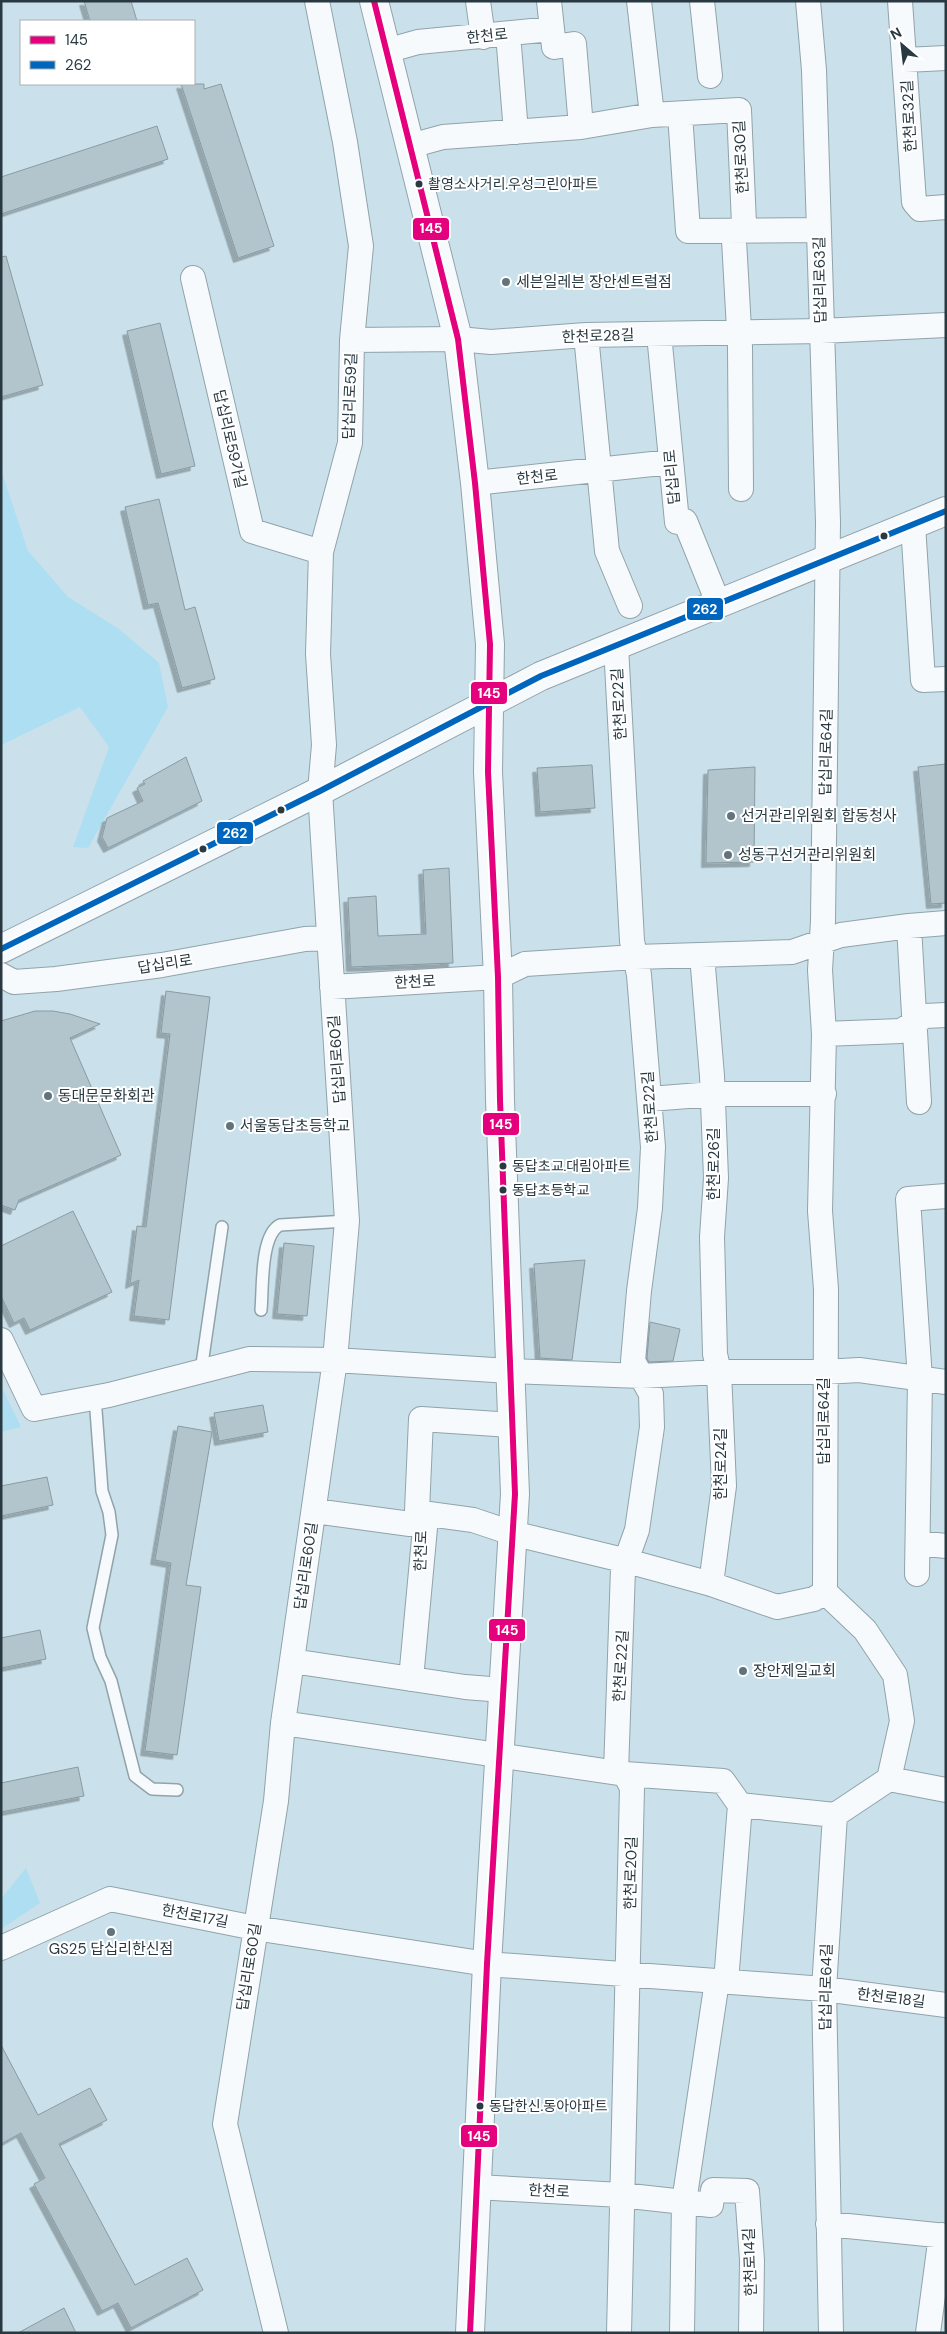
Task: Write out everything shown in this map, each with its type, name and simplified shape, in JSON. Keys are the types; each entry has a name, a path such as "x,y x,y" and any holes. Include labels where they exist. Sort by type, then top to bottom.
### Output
{"main road":[{"path":"374,1 458,339 475,483 490,644 488,772 498,977 515,1494 486,1964 470,2333"},
{"path":"1,949 320,791 540,676 719,605 946,511"}],"street":[{"name":"답십리로59길","path":"317,1 344,133 361,246 352,340 350,443 320,552 318,654 324,745 320,791"},
{"path":"478,1 483,37"},
{"path":"548,1 554,47 574,44 581,127"},
{"path":"631,1 652,116"},
{"path":"702,1 710,76"},
{"name":"답십리로63길","path":"808,1 814,70 828,559"},
{"name":"한천로32길","path":"900,1 914,202 920,209 946,207"},
{"name":"한천로","path":"386,51 418,42 552,29"},
{"path":"508,34 516,132"},
{"path":"905,60 946,58"},
{"name":"한천로30길","path":"410,146 443,138 581,127 652,116 739,110 744,224 734,240 738,332"},
{"path":"680,114 688,231 819,230"},
{"name":"답십리로59가길","path":"193,278 252,531 320,552"},
{"name":"한천로28길","path":"352,340 458,339 491,342 586,335 821,331 946,326"},
{"path":"738,332 740,347 741,490"},
{"name":"답십리로","path":"659,334 677,522 686,521 719,605"},
{"path":"586,335 607,551 630,606"},
{"name":"한천로","path":"475,483 671,462"},
{"path":"913,525 923,680 946,679"},
{"name":"답십리로64길","path":"825,1592 824,1372 826,1288 820,1211 824,1034 820,944 823,922 828,559"},
{"name":"한천로22길","path":"616,646 632,941 640,975 653,1147 650,1208 639,1291 633,1361 651,1394 652,1427 637,1530 624,1569 621,1773"},
{"name":"답십리로60길","path":"276,2333 225,2124 276,1801 292,1661 335,1360 347,1221 320,791"},
{"path":"498,977 525,964 636,957 792,952 820,944 841,935 946,923"},
{"path":"909,926 919,1102"},
{"name":"답십리로","path":"1,975 14,982 56,979 162,965 305,939 329,938"},
{"name":"한천로26길","path":"702,955 713,1094 716,1178 712,1237 715,1354 719,1372"},
{"name":"한천로","path":"332,987 498,977"},
{"path":"824,1034 901,1031 925,1016 946,1015"},
{"path":"650,1099 713,1094 824,1094"},
{"path":"917,1574 920,1379 908,1199 946,1196"},
{"path":"1,1340 34,1409 95,1397 249,1359 335,1360 510,1372 641,1376 719,1372 859,1370 946,1382"},
{"name":"한천로24길","path":"711,1584 724,1486 719,1372"},
{"path":"314,1511 410,1524 420,1519 416,1511 422,1419 512,1424"},
{"name":"한천로","path":"411,1679 425,1528 420,1519 429,1514 473,1520 512,1533"},
{"path":"512,1533 711,1584 777,1607 814,1600 825,1592 865,1630 895,1675 902,1721 889,1779 835,1815 740,1805"},
{"path":"918,1543 946,1546"},
{"path":"292,1661 466,1687 503,1690"},
{"path":"284,1723 621,1773 723,1781 740,1805 721,1981 684,2202 682,2333"},
{"name":"한천로20길","path":"621,1773 632,1788 629,1974"},
{"path":"889,1779 946,1790"},
{"name":"답십리로64길","path":"831,2333 824,1989 835,1815"},
{"name":"한천로17길","path":"1,1948 110,1899 255,1928 486,1964"},
{"name":"한천로18길","path":"486,1964 824,1989 946,2005"},
{"path":"619,2333 621,2195 629,1974"},
{"name":"한천로","path":"476,2187 621,2195 711,2205 713,2190 747,2191"},
{"name":"한천로14길","path":"747,2191 752,2260 751,2333"},
{"path":"828,2224 944,2236 928,2333"}],"lane":[{"path":"261,1310 267,1242 274,1228 280,1225 347,1221"},
{"path":"201,1371 222,1228"},
{"path":"95,1397 102,1491 109,1512 112,1535 93,1628 100,1658 110,1681 135,1776 152,1789 177,1790"}],"shaded area":[{"path":"1,470 28,551 68,597 119,629 159,663 168,707 88,848 73,847 109,747 80,707 1,745"},
{"path":"1,1386 21,1427 1,1432"},
{"path":"26,1868 40,1903 1,1929 1,1899"}],"building":[{"path":"84,1 131,1 137,20 90,20"},
{"path":"204,84 204,89 221,84 274,246 238,258 181,85"},
{"path":"157,126 168,159 1,214 1,177"},
{"path":"6,256 43,385 1,397 1,257"},
{"path":"160,323 195,466 161,474 127,331"},
{"path":"159,499 185,610 195,607 215,679 182,688 158,603 148,605 125,507"},
{"path":"186,757 202,801 108,848 102,837 107,818 143,801 137,788 145,784 143,781"},
{"path":"946,764 946,903 931,904 918,767"},
{"path":"592,765 595,808 540,812 537,768"},
{"name":"선거관리위원회 합동청사","path":"755,767 754,862 706,863 708,770"},
{"path":"449,868 453,963 351,967 348,898 376,896 378,936 426,934 423,870"},
{"path":"166,991 210,997 169,1320 134,1316 139,1280 130,1284 137,1226 146,1227 170,1034 161,1033"},
{"name":"동대문문화회관","path":"35,1011 53,1011 70,1014 100,1024 70,1038 121,1155 19,1200 15,1210 1,1205 1,1021"},
{"path":"73,1211 112,1292 30,1330 24,1318 14,1323 1,1296 1,1246"},
{"path":"284,1243 314,1246 307,1316 277,1314"},
{"path":"585,1260 572,1360 540,1358 534,1264"},
{"path":"650,1322 680,1329 673,1361 649,1362 647,1358"},
{"path":"263,1405 268,1432 219,1441 214,1413"},
{"path":"178,1426 212,1432 186,1585 201,1587 177,1755 145,1751 171,1563 155,1560"},
{"path":"47,1477 53,1505 1,1516 1,1486"},
{"path":"40,1630 46,1659 1,1668 1,1638"},
{"path":"78,1767 84,1796 1,1812 1,1783"},
{"path":"1,2045 38,2115 90,2088 107,2120 59,2144 135,2285 187,2258 203,2290 131,2328 118,2303 102,2311 34,2184 45,2178 21,2133 1,2144"},
{"path":"64,2308 76,2333 18,2333"}],"transit line":[{"name":"145","path":"374,1 458,339 475,483 490,644 488,772 498,977 500,1100 515,1494 487,1964 470,2333"},
{"name":"262","path":"1,949 320,791 541,676 946,511"}],"place":[{"name":"촬영소사거리.우성그린아파트","path":"419,184"},
{"name":"세븐일레븐 장안센트럴점","path":"506,282"},
{"name":"선거관리위원회 합동청사","path":"731,816"},
{"name":"성동구선거관리위원회","path":"728,855"},
{"name":"동대문문화회관","path":"48,1096"},
{"name":"서울동답초등학교","path":"230,1126"},
{"name":"동답초교.대림아파트","path":"503,1166"},
{"name":"동답초등학교","path":"503,1190"},
{"name":"장안제일교회","path":"743,1671"},
{"name":"GS25 답십리한신점","path":"111,1932"},
{"name":"동답한신.동아아파트","path":"480,2106"}]}
